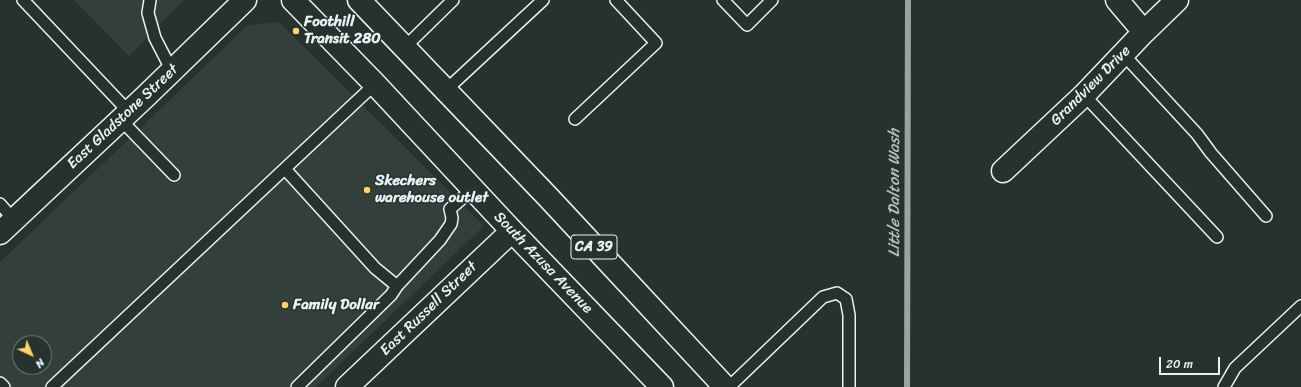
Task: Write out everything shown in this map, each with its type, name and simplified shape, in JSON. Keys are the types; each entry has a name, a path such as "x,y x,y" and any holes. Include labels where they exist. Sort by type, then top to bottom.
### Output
{"main road":[{"name":"East Gladstone Street","path":"5,219 125,116 245,0"},
{"name":"South Azusa Avenue","path":"293,0 375,84 512,231 662,387"},
{"name":"CA 39","path":"359,0 725,387"},
{"path":"1117,0 1144,32"},
{"name":"Grandview Drive","path":"1003,171 1084,95 1177,0"},
{"name":"East Russell Street","path":"347,387 512,231"}],"lane":[{"path":"23,0 174,174"},
{"path":"150,0 148,13 155,38 172,71"},
{"path":"404,48 454,0"},
{"path":"445,90 543,0"},
{"path":"575,119 656,43 616,0"},
{"path":"724,0 747,25 772,0"},
{"path":"1123,54 1197,134 1211,153 1266,216"},
{"path":"52,387 375,84"},
{"path":"1084,95 1217,237"},
{"path":"285,169 376,268 397,286"},
{"path":"297,387 391,295 397,286 440,240 451,224 452,218 450,209 473,189"},
{"path":"729,387 823,297 837,293 846,299 849,316 849,387"},
{"path":"1224,387 1235,368 1301,306"},
{"path":"0,383 4,387"}],"shaded area":[{"path":"74,0 184,0 129,56"},
{"path":"279,22 484,226 316,387 0,387 0,262 248,25"}],"waterway":[{"name":"Little Dalton Wash","path":"907,387 908,0"}],"place":[{"name":"Foothill Transit 280","path":"296,31"},
{"name":"Skechers warehouse outlet","path":"367,190"},
{"name":"Family Dollar","path":"285,305"}]}
